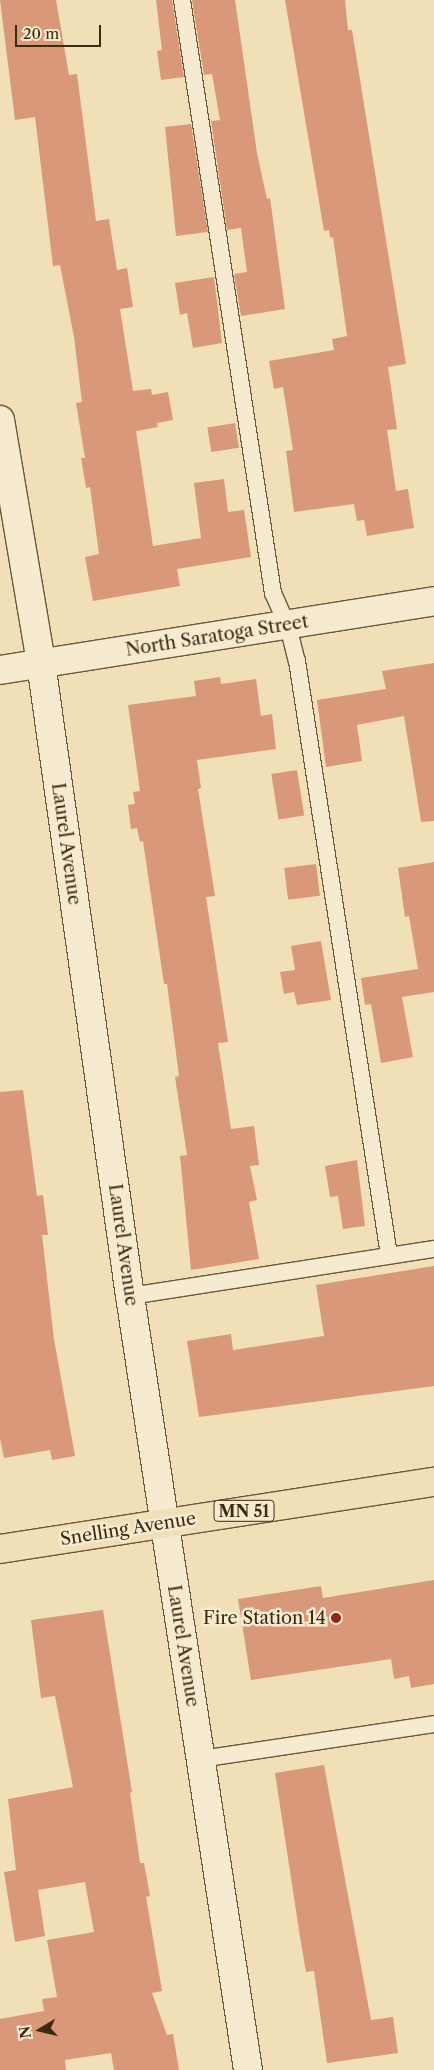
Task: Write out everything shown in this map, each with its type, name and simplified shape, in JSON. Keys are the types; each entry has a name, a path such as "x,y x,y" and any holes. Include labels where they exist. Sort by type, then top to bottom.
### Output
{"main road":[{"name":"Snelling Avenue","path":"0,1549 434,1482"}],"street":[{"name":"Laurel Avenue","path":"0,420 41,663 130,1296 248,2070"},
{"name":"North Saratoga Street","path":"0,670 288,626 434,601"}],"lane":[{"path":"182,0 273,593 288,626 297,661 389,1255"},
{"path":"130,1296 434,1249"},
{"path":"201,1759 434,1724"}],"building":[{"path":"0,0 56,0 69,75 77,74 96,221 109,219 117,270 127,268 133,307 120,309 133,391 151,389 152,395 168,392 173,420 157,423 158,427 136,431 153,546 201,538 194,483 224,479 228,512 244,510 251,557 177,569 180,586 93,601 85,557 99,554 90,487 86,488 81,458 85,458 76,403 82,402 74,337 60,265 53,266 35,117 15,120"},
{"path":"156,0 172,0 184,77 161,80 157,51 162,50"},
{"path":"192,0 235,0 257,153 267,199 270,198 285,309 241,316 234,274 247,272 241,228 227,230 211,121 220,120 212,74 204,75"},
{"path":"285,0 345,0 348,30 352,30 406,364 388,367 397,429 387,430 396,491 408,489 414,528 367,536 364,520 357,521 354,504 294,512 286,451 293,450 283,387 274,389 269,361 334,350 332,339 347,336 333,237 330,238 329,230 324,231"},
{"path":"191,124 208,232 176,236 165,127"},
{"path":"214,277 222,343 193,348 187,313 180,315 175,283"},
{"path":"235,423 239,448 211,452 207,427"},
{"path":"434,663 434,821 421,822 404,716 357,725 362,761 326,767 317,700 386,689 382,671"},
{"path":"220,677 221,684 256,679 261,716 272,714 276,749 197,760 201,788 198,789 215,896 206,897 228,1042 218,1043 231,1129 254,1126 259,1165 250,1166 257,1200 249,1202 259,1259 191,1270 180,1156 187,1155 175,1077 179,1076 167,984 164,984 143,841 140,842 137,828 131,829 128,805 135,804 133,792 140,791 128,705 196,696 194,681"},
{"path":"297,770 304,815 279,820 271,774"},
{"path":"434,862 434,992 402,997 413,1057 381,1063 371,1004 365,1005 361,978 418,969 409,916 405,917 398,868"},
{"path":"316,864 320,896 288,900 284,868"},
{"path":"321,941 331,1000 297,1005 294,992 284,994 280,972 295,970 291,946"},
{"path":"23,1090 37,1196 43,1195 48,1235 42,1235 54,1339 75,1456 52,1460 50,1450 4,1458 0,1438 0,1092"},
{"path":"357,1160 365,1226 343,1229 338,1196 330,1197 325,1166"},
{"path":"434,1266 434,1386 199,1417 187,1341 231,1334 233,1350 324,1336 316,1285"},
{"name":"Fire Station 14","path":"434,1580 434,1684 411,1688 409,1676 394,1679 391,1659 251,1680 238,1599 321,1586 323,1598"},
{"path":"103,1610 132,1792 130,1793 140,1863 144,1863 150,1896 146,1897 162,1991 152,1993 167,2035 173,2034 179,2070 114,2070 111,2053 65,2060 66,2070 0,2070 0,2019 44,2011 42,1999 57,1997 47,1940 94,1932 85,1882 38,1890 45,1936 15,1942 4,1872 16,1870 8,1799 73,1787 55,1696 41,1698 31,1620"},
{"path":"324,1765 371,2020 393,2017 398,2053 327,2063 314,1971 306,1972 275,1773"}],"place":[{"name":"Fire Station 14","path":"336,1618"}]}
